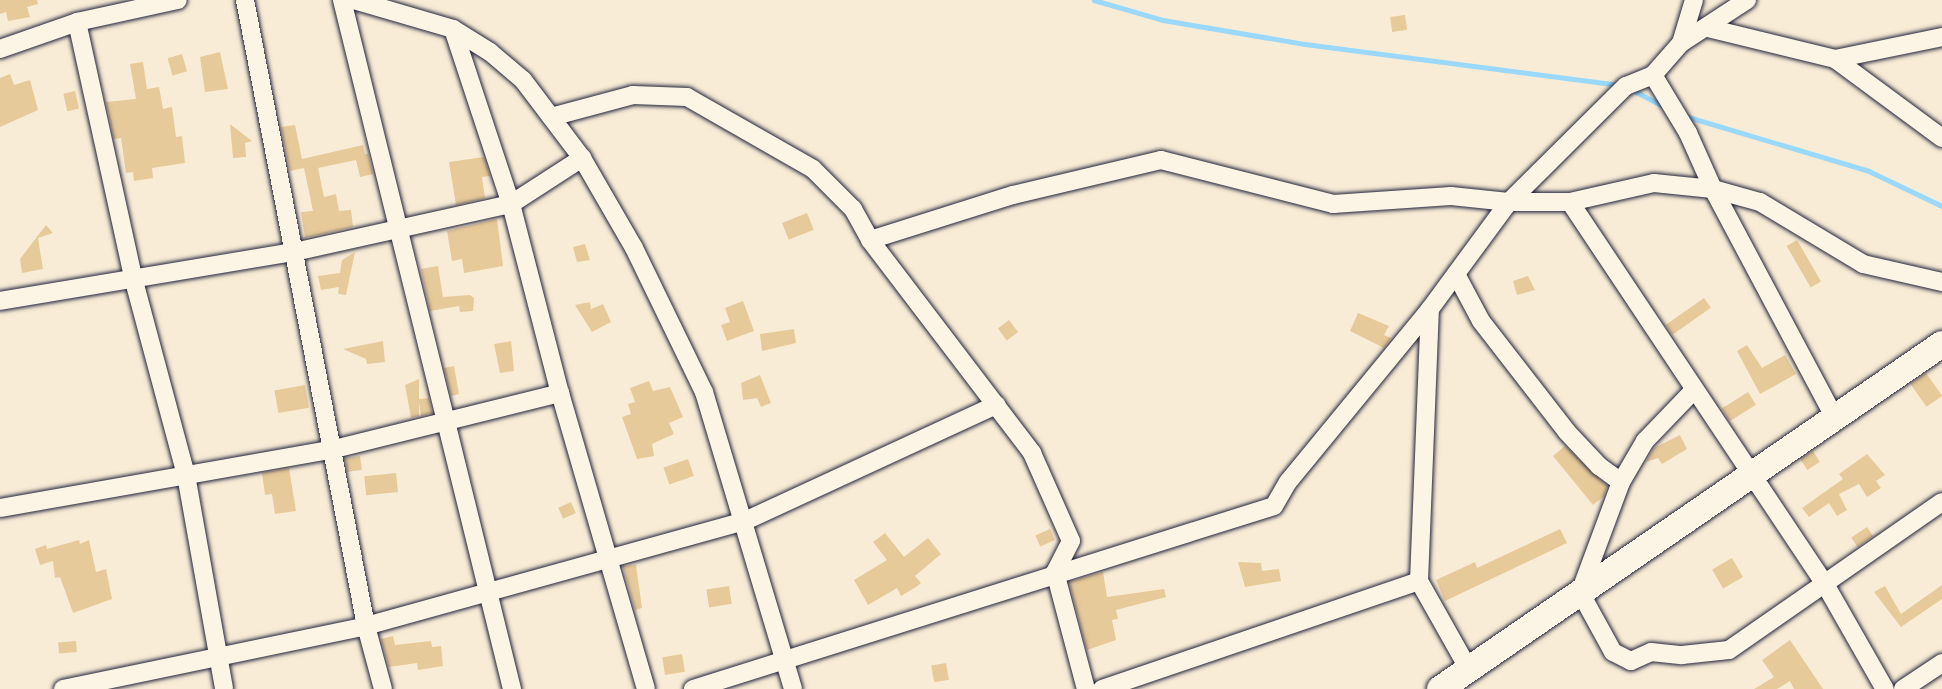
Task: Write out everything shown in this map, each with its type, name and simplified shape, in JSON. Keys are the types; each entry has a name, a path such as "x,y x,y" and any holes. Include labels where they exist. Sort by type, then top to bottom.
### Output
{"main road":[{"path":"1440,689 1942,344"}],"street":[{"path":"0,49 77,22 178,0"},
{"path":"245,0 334,449 366,626 383,689"},
{"path":"342,0 401,228 512,689"},
{"path":"354,0 453,29 490,52 523,80 582,158 634,248 704,392 745,520 793,689"},
{"path":"1682,43 1694,0"},
{"path":"693,689 1055,572 1274,506 1288,482 1430,309 1509,202 1626,86 1653,75 1682,43 1748,0"},
{"path":"77,22 134,281 186,475 224,689"},
{"path":"1707,28 1835,59 1942,138"},
{"path":"453,29 511,204 560,393 646,689"},
{"path":"1835,59 1942,37"},
{"path":"1653,75 1688,133 1713,189 1834,417"},
{"path":"551,117 633,95 687,97 813,169 853,209 870,240 1032,453 1071,541 1055,572 1086,689"},
{"path":"0,301 134,281 294,252 511,204 582,158"},
{"path":"870,240 1013,195 1161,160 1333,204 1451,196 1509,202 1570,201 1654,183 1713,189 1760,202 1863,264 1942,282"},
{"path":"1570,201 1750,477 1825,584 1885,689"},
{"path":"1456,274 1481,321 1568,432 1599,466 1621,482"},
{"path":"1430,309 1419,581 1468,669"},
{"path":"1694,390 1645,441 1621,482 1580,592 1612,652 1631,661 1651,652 1682,655 1729,650 1942,502"},
{"path":"0,508 334,449 560,393"},
{"path":"63,689 366,626 745,520 996,405"},
{"path":"1102,689 1419,581"},
{"path":"1903,689 1942,663"}],"building":[{"path":"0,0 37,0 38,4 27,7 30,17 8,21 6,12 0,14"},
{"path":"1405,15 1407,30 1392,32 1390,17"},
{"path":"220,52 228,89 205,92 200,57"},
{"path":"182,54 187,71 173,75 168,58"},
{"path":"143,62 147,89 159,87 163,109 172,107 176,137 182,136 185,163 152,168 153,178 134,181 133,172 126,173 121,138 114,139 106,102 136,99 130,64"},
{"path":"10,74 14,85 30,80 38,110 0,127 0,78"},
{"path":"75,91 79,109 67,111 63,94"},
{"path":"230,124 252,141 245,143 246,157 233,158"},
{"path":"295,125 302,159 363,145 373,174 360,177 356,160 318,168 324,197 336,194 339,211 351,210 353,227 305,238 301,212 313,211 304,168 290,171 281,127"},
{"path":"484,157 490,176 482,177 485,198 456,205 449,162"},
{"path":"807,213 814,230 789,240 782,223"},
{"path":"497,219 503,266 464,273 462,259 452,261 447,231"},
{"path":"46,225 53,233 38,238 43,269 22,273 20,259"},
{"path":"1797,240 1821,282 1811,288 1787,246"},
{"path":"585,244 590,260 577,262 573,247"},
{"path":"355,252 346,295 338,294 339,287 321,290 318,276 340,273 342,260"},
{"path":"438,266 443,297 470,295 474,298 473,311 460,312 459,306 430,311 421,269"},
{"path":"1528,276 1535,290 1517,295 1513,281"},
{"path":"1704,298 1711,308 1672,335 1665,325"},
{"path":"743,301 754,331 727,341 721,325 730,322 725,308"},
{"path":"590,302 591,309 603,304 611,322 592,332 575,305"},
{"path":"1358,313 1389,326 1384,335 1391,338 1384,348 1350,331"},
{"path":"1009,320 1018,332 1007,340 998,328"},
{"path":"794,329 796,343 762,351 760,334"},
{"path":"383,341 385,362 367,364 366,359 343,349"},
{"path":"511,341 514,371 500,373 494,344"},
{"path":"1747,345 1762,368 1785,355 1796,374 1760,394 1737,351"},
{"path":"454,366 459,394 451,396 444,368"},
{"path":"1926,373 1942,396 1926,407 1910,384"},
{"path":"760,375 771,403 761,407 757,398 743,400 741,383"},
{"path":"419,379 419,399 429,398 432,413 421,416 419,403 419,416 411,418 405,385"},
{"path":"649,381 653,391 670,387 683,417 669,423 674,434 652,444 654,456 637,459 622,417 631,414 628,404 635,402 630,388"},
{"path":"305,385 309,408 278,413 274,390"},
{"path":"1748,392 1756,405 1730,421 1722,408"},
{"path":"1680,435 1687,449 1662,464 1658,458 1646,462 1654,448"},
{"path":"1565,446 1607,486 1604,496 1593,505 1553,456"},
{"path":"1813,451 1820,462 1807,470 1800,459"},
{"path":"1867,454 1885,475 1876,481 1881,488 1867,497 1859,484 1839,494 1847,510 1837,516 1829,503 1809,517 1802,508 1843,479 1839,474"},
{"path":"360,456 362,470 347,472 345,458"},
{"path":"688,459 694,476 669,484 663,467"},
{"path":"289,468 296,511 275,514 272,494 265,495 262,473"},
{"path":"396,473 398,492 366,495 364,476"},
{"path":"571,502 576,513 563,519 558,508"},
{"path":"1867,527 1873,536 1857,547 1851,538"},
{"path":"1050,529 1055,540 1040,546 1035,536"},
{"path":"1560,529 1567,543 1445,601 1436,580 1475,562 1477,568"},
{"path":"885,533 904,557 928,538 941,554 915,576 921,583 916,587 901,596 897,588 868,605 854,580 887,560 873,542"},
{"path":"79,540 80,544 89,540 96,572 106,569 112,599 73,613 60,577 55,578 53,561 40,565 35,549 46,545 47,549"},
{"path":"1732,558 1743,577 1723,589 1712,570"},
{"path":"1238,562 1261,563 1262,571 1279,569 1281,581 1245,587"},
{"path":"636,565 642,608 635,610 623,566"},
{"path":"1103,572 1107,597 1164,589 1166,597 1116,610 1118,619 1112,620 1116,640 1087,650 1069,582"},
{"path":"1942,585 1942,599 1901,627 1874,592 1885,586 1901,614"},
{"path":"729,586 732,604 709,607 706,590"},
{"path":"393,636 395,645 431,641 432,647 441,646 443,666 418,670 417,663 389,667 381,639"},
{"path":"1790,640 1823,689 1794,689 1790,681 1777,689 1754,689 1774,677 1762,660"},
{"path":"76,641 77,652 59,654 58,643"},
{"path":"682,654 685,672 665,675 662,657"},
{"path":"946,663 949,680 934,682 931,666"}],"waterway":[{"path":"1094,0 1163,20 1305,44 1621,85"},
{"path":"1631,89 1663,106"},
{"path":"1685,116 1869,171 1942,206"}]}
